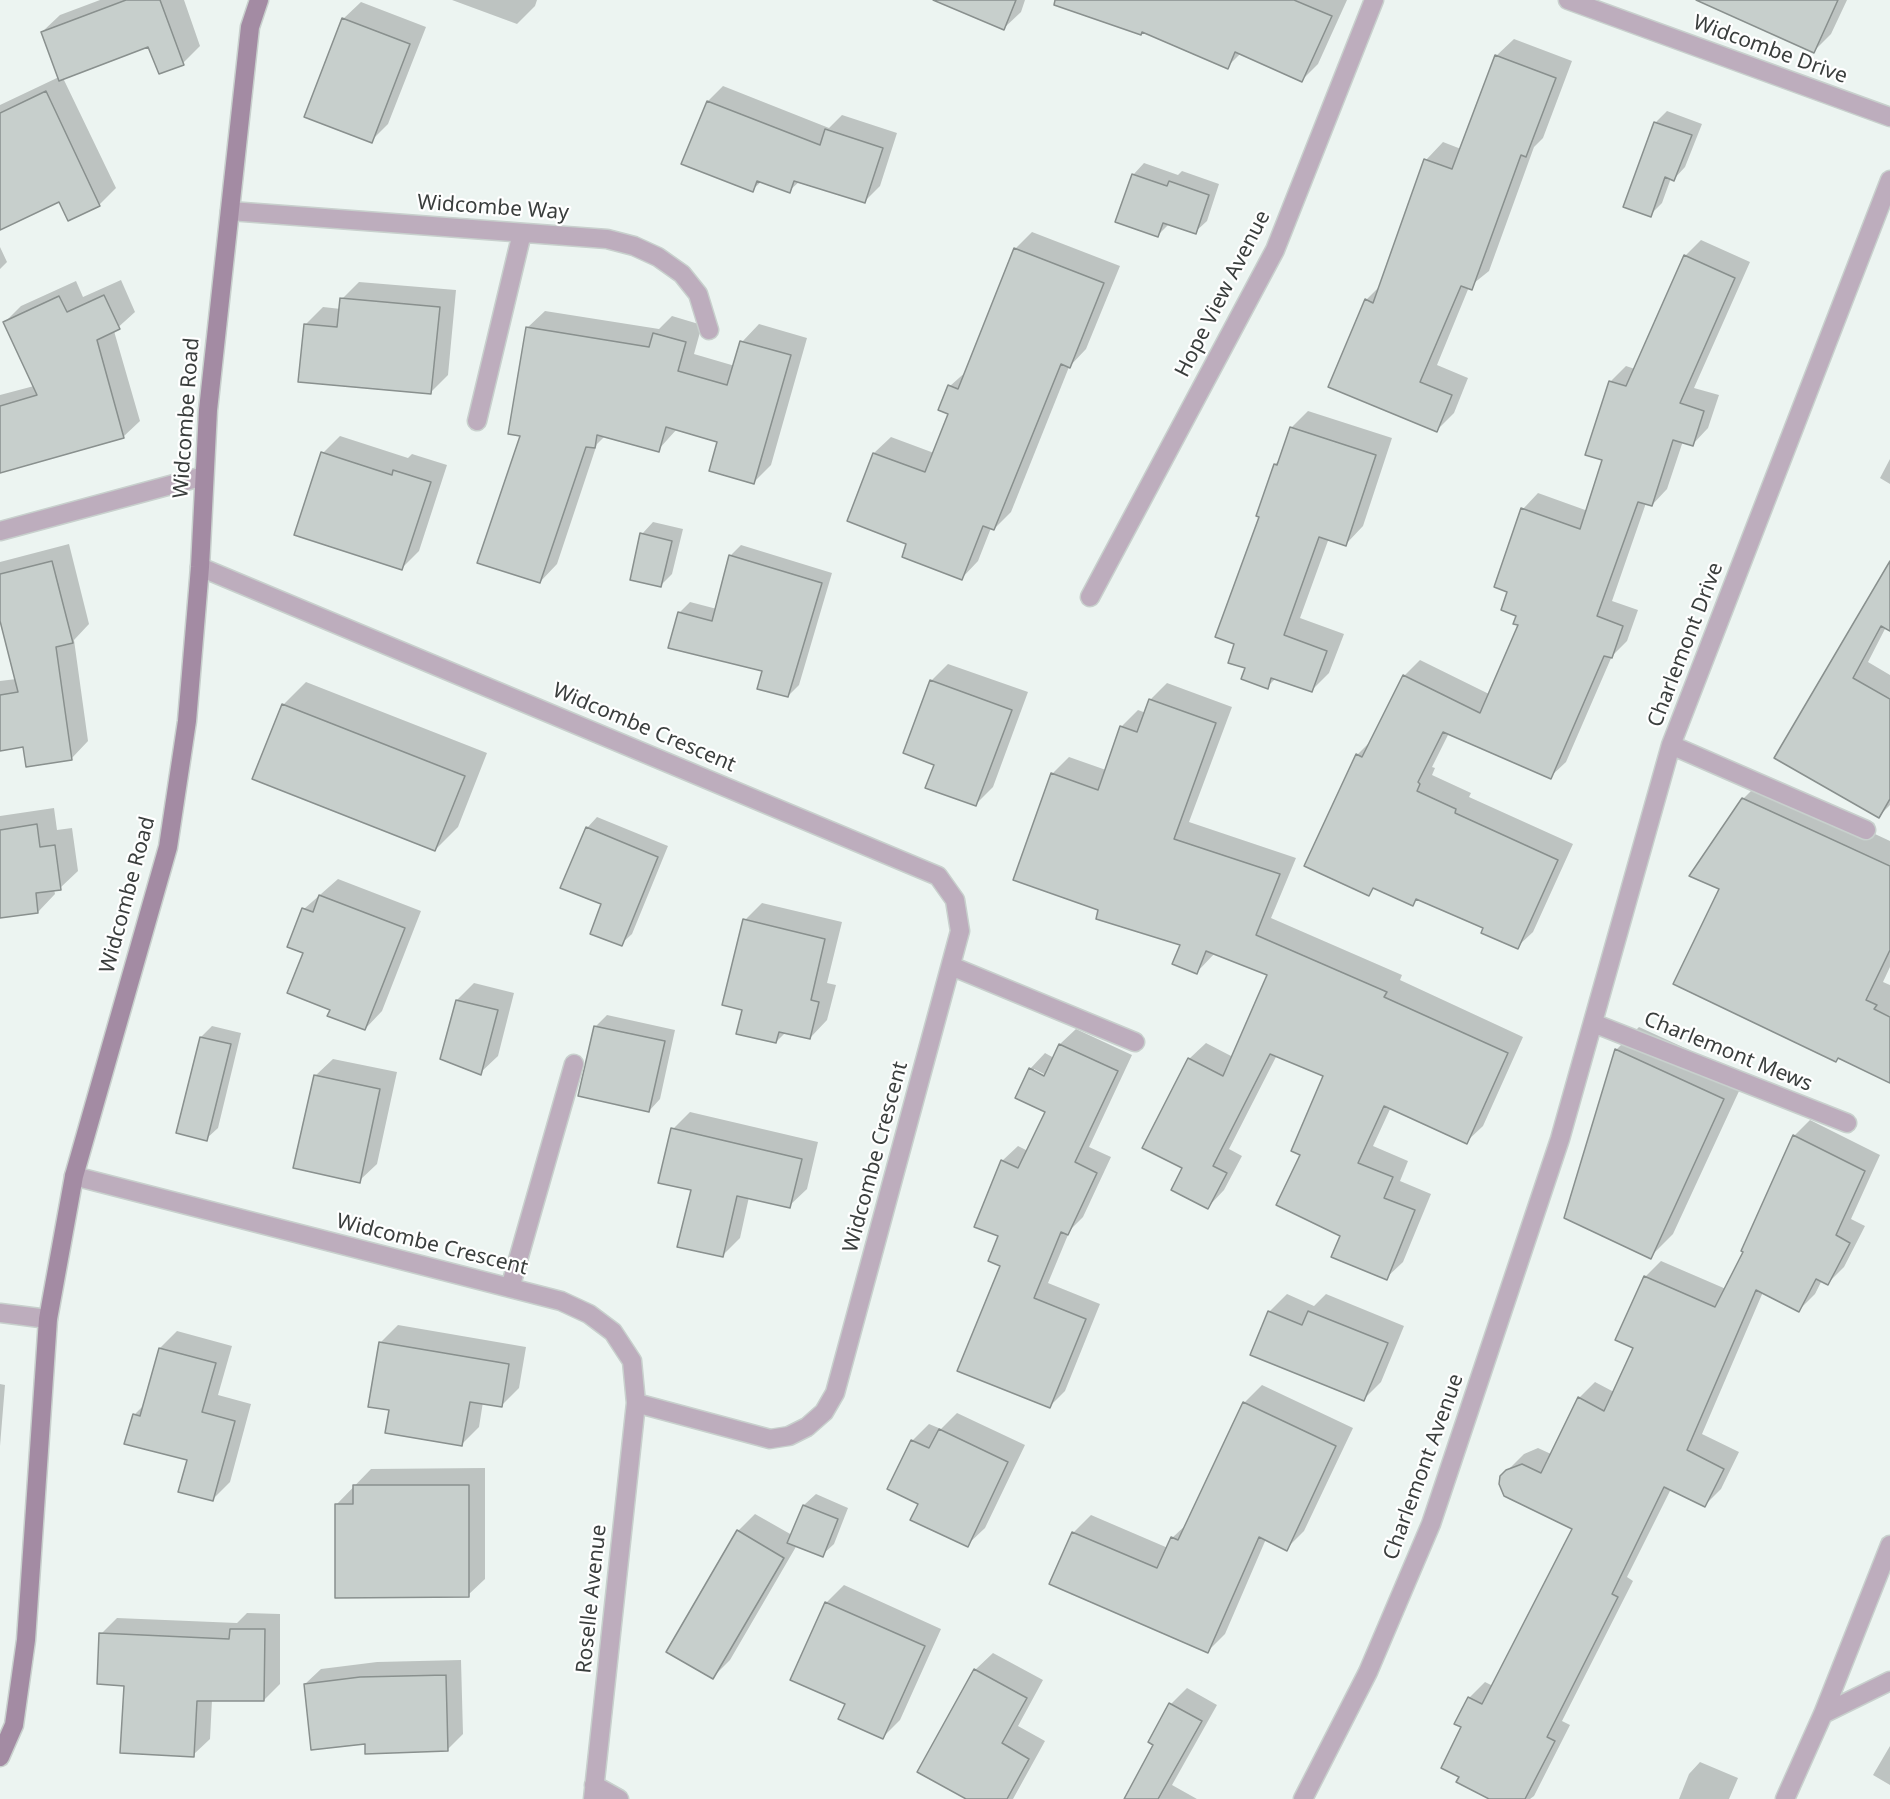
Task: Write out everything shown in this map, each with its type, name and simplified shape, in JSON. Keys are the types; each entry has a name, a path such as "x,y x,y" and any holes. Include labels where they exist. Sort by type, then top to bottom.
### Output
{"street":[{"name":"Widcombe Road","path":"0,1757 14,1725 26,1640 48,1319 74,1176 168,848 187,721 200,567 208,410 250,27 260,0"},
{"name":"Hope View Avenue","path":"1090,597 1275,250 1374,0"},
{"name":"Widcombe Drive","path":"1568,0 1890,117"},
{"name":"Charlemont Drive","path":"1560,1139 1671,745 1890,180"},
{"name":"Widcombe Way","path":"230,211 607,239 634,246 658,257 682,274 698,294 709,330"},
{"path":"477,421 522,233"},
{"path":"0,531 204,476"},
{"name":"Widcombe Crescent","path":"74,1176 561,1301 589,1314 613,1332 632,1361 636,1403 770,1439 789,1436 807,1427 824,1412 835,1394 960,931 955,900 938,876 200,567"},
{"path":"1671,745 1866,830"},
{"path":"951,966 1135,1042"},
{"name":"Charlemont Mews","path":"1593,1023 1847,1123"},
{"path":"510,1288 574,1064"},
{"name":"Charlemont Avenue","path":"1303,1799 1368,1672 1431,1524 1560,1139"},
{"path":"0,1313 48,1319"},
{"name":"Roselle Avenue","path":"594,1792 636,1403"},
{"path":"1785,1799 1823,1714 1890,1545"},
{"path":"1823,1714 1890,1681"},
{"path":"594,1792 619,1799"}],"building":[{"path":"126,0 160,0 184,65 159,74 148,47 59,81 41,32"},
{"path":"933,0 1016,0 1004,30"},
{"path":"1055,0 1294,0 1332,16 1302,82 1235,52 1228,69 1142,32 1141,35 1054,5"},
{"path":"1696,0 1838,0 1814,53"},
{"path":"342,18 410,44 372,143 304,117"},
{"path":"1495,55 1556,78 1526,157 1521,155 1472,290 1461,286 1420,382 1452,395 1437,432 1328,387 1365,299 1373,303 1424,159 1452,169"},
{"path":"46,91 100,206 68,221 59,202 0,230 0,113"},
{"path":"707,101 820,145 825,129 883,148 865,203 794,181 790,193 757,181 753,192 681,164"},
{"path":"1654,122 1692,135 1674,181 1665,177 1651,217 1623,207"},
{"path":"1132,174 1167,186 1169,181 1209,195 1196,234 1163,223 1158,237 1115,222"},
{"path":"1014,248 1104,283 1070,368 1061,364 994,530 983,526 962,580 902,557 906,544 847,521 873,453 925,472 948,414 938,410 948,385 958,389"},
{"path":"1684,255 1735,278 1680,403 1704,411 1693,446 1673,440 1652,506 1638,502 1597,616 1623,626 1612,658 1604,656 1551,779 1443,732 1418,782 1420,784 1417,791 1456,809 1455,813 1558,860 1518,949 1481,933 1483,928 1416,899 1413,906 1373,888 1369,896 1304,866 1356,754 1362,757 1403,675 1480,713 1518,625 1513,624 1516,616 1501,610 1507,592 1494,587 1521,508 1580,529 1602,460 1585,455 1609,381 1626,386"},
{"path":"104,295 120,329 97,340 124,438 0,473 0,406 37,395 3,322 59,296 67,312"},
{"path":"340,298 440,307 431,394 298,382 304,324 337,327"},
{"path":"526,327 649,347 653,333 686,342 678,371 727,385 740,341 791,355 754,484 709,471 717,442 666,427 659,452 597,435 595,448 586,447 540,583 477,563 520,436 508,434"},
{"path":"1290,427 1376,455 1346,546 1319,537 1284,635 1327,651 1312,692 1271,678 1268,689 1241,679 1245,668 1228,663 1234,644 1215,637 1259,517 1256,516 1274,464 1277,465"},
{"path":"321,452 392,475 393,470 431,482 402,570 294,535"},
{"path":"640,533 672,541 661,587 630,580"},
{"path":"729,555 822,583 788,697 757,689 762,671 668,648 678,612 712,621"},
{"path":"52,561 73,643 56,647 72,760 26,767 23,747 0,751 0,695 18,692 0,621 0,574"},
{"path":"1890,561 1890,631 1881,626 1853,678 1890,699 1890,799 1879,818 1774,758"},
{"path":"930,680 1012,710 976,806 925,788 934,765 903,753"},
{"path":"1149,699 1216,723 1174,839 1280,874 1256,935 1387,992 1384,997 1508,1053 1467,1144 1384,1106 1358,1163 1393,1177 1384,1198 1415,1210 1387,1280 1331,1257 1340,1236 1276,1205 1300,1155 1291,1151 1323,1076 1270,1054 1213,1166 1227,1173 1208,1209 1171,1190 1182,1168 1142,1148 1188,1058 1223,1076 1267,975 1206,951 1197,974 1172,964 1180,945 1096,919 1098,910 1013,880 1051,773 1098,790 1120,726 1137,732"},
{"path":"282,704 465,776 435,851 252,779"},
{"path":"1742,798 1890,866 1890,950 1866,1000 1877,1005 1874,1009 1890,1017 1890,1083 1838,1058 1836,1062 1673,984 1719,889 1689,876"},
{"path":"37,824 40,847 55,845 61,890 36,893 38,913 0,918 0,830"},
{"path":"586,827 658,857 622,946 590,934 601,904 560,888"},
{"path":"319,895 405,928 365,1030 327,1016 330,1010 287,993 303,953 287,947 302,908 313,912"},
{"path":"743,919 825,939 811,1000 819,1002 810,1039 779,1032 776,1043 736,1034 742,1010 722,1005"},
{"path":"456,1000 498,1010 481,1075 440,1059"},
{"path":"594,1026 665,1041 649,1112 578,1096"},
{"path":"200,1037 231,1044 207,1141 176,1133"},
{"path":"1059,1044 1118,1071 1075,1162 1097,1173 1068,1235 1061,1232 1034,1298 1086,1319 1050,1408 957,1371 1000,1266 988,1261 998,1236 974,1227 1001,1160 1018,1168 1045,1112 1015,1098 1029,1068 1044,1076"},
{"path":"1615,1049 1724,1099 1651,1259 1564,1218"},
{"path":"314,1075 380,1089 360,1183 293,1168"},
{"path":"671,1128 802,1159 790,1208 737,1196 723,1257 677,1247 691,1190 658,1183"},
{"path":"1793,1135 1865,1171 1836,1235 1850,1243 1828,1285 1816,1279 1799,1312 1756,1290 1687,1450 1724,1469 1705,1507 1664,1487 1612,1594 1618,1597 1547,1737 1555,1741 1525,1799 1489,1799 1456,1782 1459,1777 1441,1768 1461,1727 1454,1724 1468,1697 1482,1704 1572,1529 1504,1496 1499,1484 1500,1476 1506,1470 1522,1464 1541,1473 1578,1397 1604,1411 1633,1348 1615,1340 1644,1276 1715,1307 1743,1252 1741,1251"},
{"path":"1268,1311 1302,1325 1308,1311 1388,1343 1364,1401 1250,1355"},
{"path":"379,1342 509,1364 502,1407 470,1402 462,1446 385,1433 389,1410 368,1407"},
{"path":"159,1348 216,1363 202,1412 235,1421 213,1501 178,1492 187,1460 124,1444 133,1414 140,1416"},
{"path":"1243,1402 1336,1446 1287,1551 1259,1537 1208,1653 1049,1584 1072,1532 1157,1568 1171,1537 1178,1540"},
{"path":"939,1429 1008,1462 968,1547 910,1520 918,1504 887,1489 911,1440 929,1448"},
{"path":"353,1485 469,1485 469,1597 335,1598 335,1504 353,1504"},
{"path":"803,1505 838,1519 823,1557 787,1543"},
{"path":"737,1530 784,1558 713,1679 666,1652"},
{"path":"825,1602 925,1646 883,1739 838,1719 845,1704 790,1680"},
{"path":"230,1629 265,1629 264,1701 197,1701 194,1757 120,1753 124,1686 97,1684 99,1633 229,1639"},
{"path":"974,1669 1027,1698 1002,1743 1029,1759 1007,1799 966,1799 917,1772"},
{"path":"446,1675 448,1751 365,1754 365,1744 311,1750 304,1684 360,1677"},
{"path":"1169,1703 1202,1721 1158,1799 1124,1799 1153,1745 1148,1742"}]}
